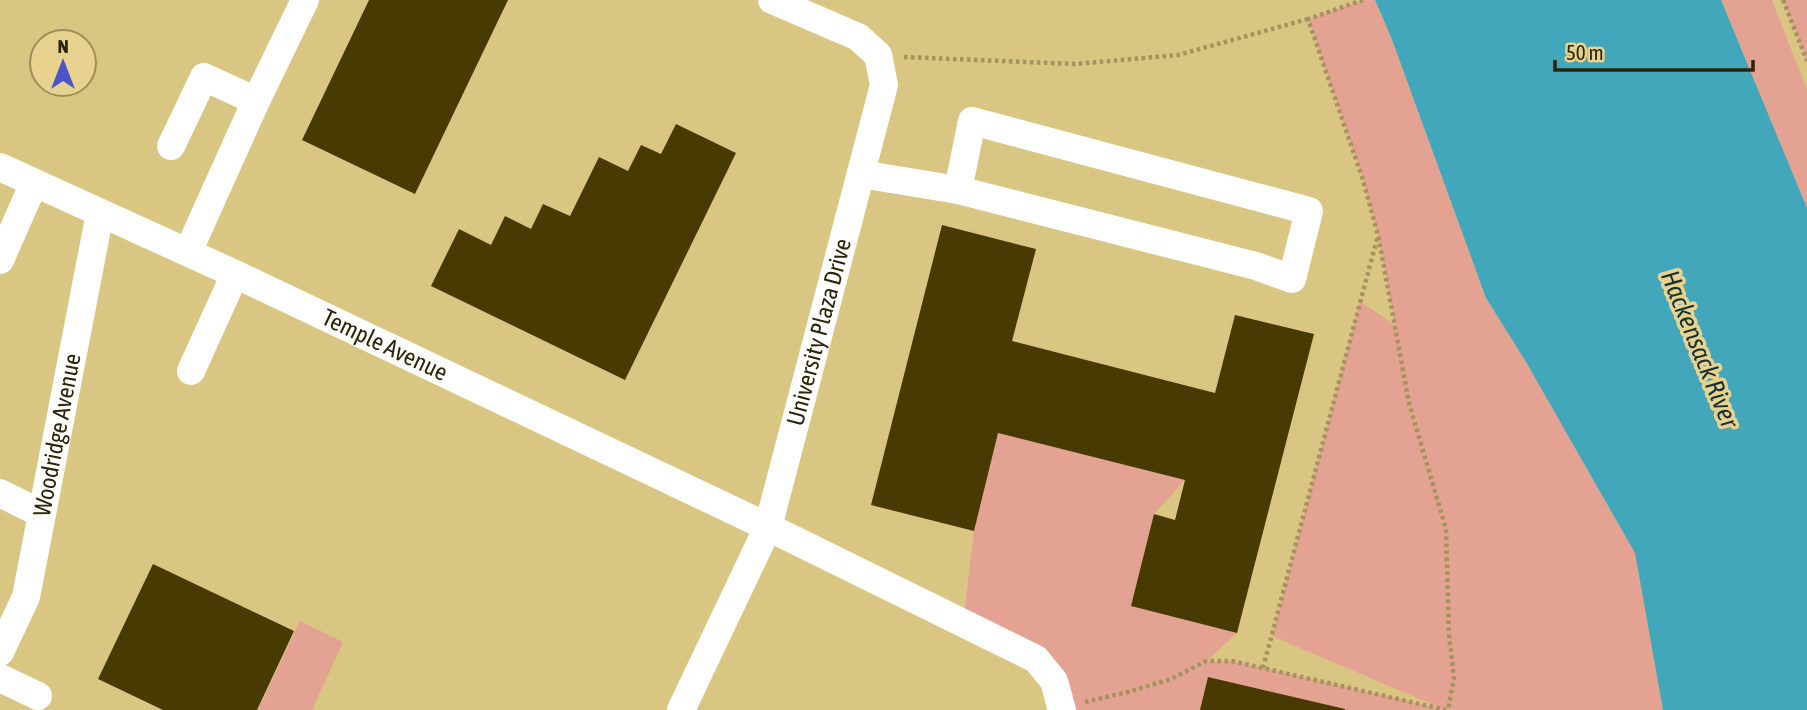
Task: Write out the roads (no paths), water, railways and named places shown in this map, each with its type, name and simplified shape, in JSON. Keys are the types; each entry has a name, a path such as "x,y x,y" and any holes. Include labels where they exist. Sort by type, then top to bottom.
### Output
{"street":[{"path":"188,253 305,0"},
{"name":"University Plaza Drive","path":"681,710 768,527 884,85 878,55 858,37 772,0"},
{"path":"171,146 204,77 256,101"},
{"path":"860,174 958,190 1229,259 1292,279 1309,211 972,121 958,190"},
{"name":"Temple Avenue","path":"0,167 235,274 768,527 1036,660 1054,681 1063,708"},
{"path":"0,260 34,183"},
{"name":"Woodridge Avenue","path":"0,652 26,597 100,213"},
{"path":"191,371 235,274"},
{"path":"0,493 42,514"},
{"path":"0,678 38,696"}],"water":[{"name":"Hackensack River","path":"1375,0 1721,0 1807,208 1807,710 1663,710 1635,553 1526,362 1486,298"}]}
